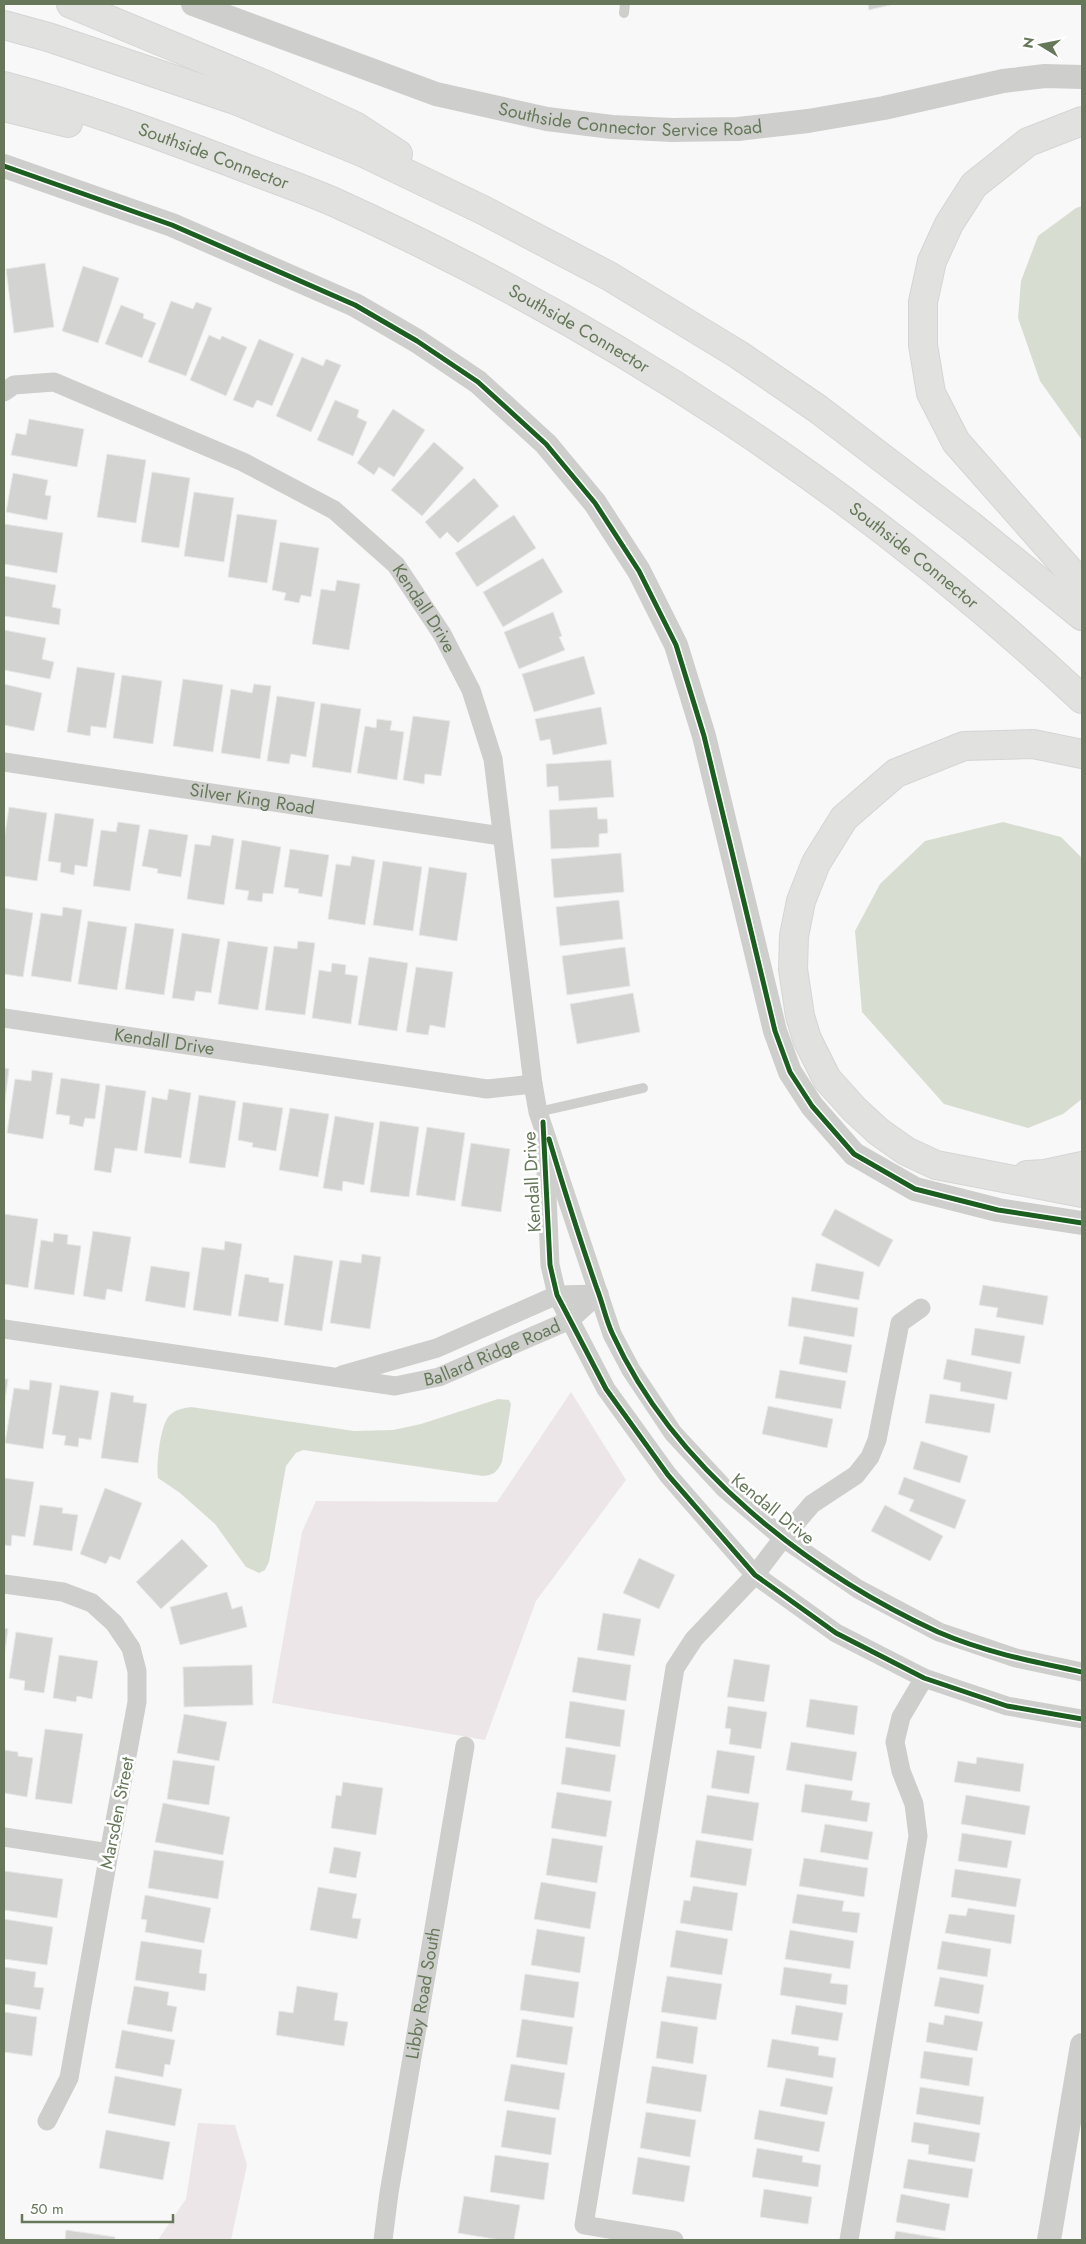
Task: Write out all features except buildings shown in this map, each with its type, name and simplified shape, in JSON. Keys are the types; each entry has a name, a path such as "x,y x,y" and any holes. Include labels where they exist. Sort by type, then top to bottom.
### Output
{"highway":[{"path":"71,4 266,85 355,126 483,210"},
{"path":"4,25 48,37 235,100 364,153 483,210 609,276 755,366 818,410 970,525 1082,616"},
{"name":"Southside Connector","path":"4,86 152,132 334,202 499,283 654,372 740,426 847,502 960,590 1082,699"},
{"path":"4,106 74,124 412,240"},
{"path":"1082,121 1028,142 974,184 949,224 932,261 922,302 923,346 932,393 956,442 1082,585"},
{"path":"1082,754 1033,744 964,746 896,773 844,818 816,863 801,901 794,936 793,969 800,1016 807,1039 827,1079 855,1110 879,1132 906,1150 936,1165 1082,1193"},
{"path":"987,1176 1045,1174 1082,1166"}],"street":[{"name":"Southside Connector Service Road","path":"193,4 436,94 547,119 612,127 672,130 746,128 808,121 865,111 1003,81 1046,76 1082,77"},
{"path":"4,166 172,225 355,306 417,341 478,382 546,444 595,503 610,526 639,571 676,645 706,745 775,1030 790,1072 812,1106 854,1154 916,1189 998,1210 1082,1223"},
{"name":"Kendall Drive","path":"4,392 14,385 54,382 243,462 334,510 396,565 442,634 471,690 493,759 533,1084 541,1117 612,1334 631,1370 673,1433 725,1489 783,1538 858,1590 940,1632 1016,1658 1082,1672"},
{"name":"Silver King Road","path":"4,762 501,836"},
{"name":"Kendall Drive","path":"4,1018 487,1089 533,1084"},
{"name":"Kendall Drive","path":"541,1117 550,1265 557,1295 606,1389 668,1475 755,1575 836,1633 924,1678 1007,1706 1082,1719"},
{"name":"Ballard Ridge Road","path":"336,1376 437,1348 557,1295 599,1294"},
{"name":"Ballard Ridge Road","path":"336,1376 395,1386 439,1377 570,1320 599,1294"},
{"path":"674,2240 582,2233 675,1668 694,1640 755,1575 812,1504 856,1475 870,1457 881,1423 900,1323 921,1308"},
{"path":"4,1329 336,1376"},
{"name":"Marsden Street","path":"4,1584 63,1592 92,1603 114,1623 131,1648 137,1671 137,1702 108,1853 70,2078 47,2121"},
{"path":"849,2240 918,1836 914,1804 901,1771 895,1742 901,1718 924,1678"},
{"name":"Libby Road South","path":"383,2240 389,2193 465,1746"},
{"path":"4,1837 108,1853"},
{"path":"1049,2240 1082,2045"}],"lane":[{"path":"541,1117 643,1088"}],"shaded area":[{"path":"1082,206 1082,440 1040,381 1018,318 1021,281 1038,236 1076,208"},
{"path":"1003,822 1061,837 1082,858 1082,1099 1063,1114 1028,1128 944,1104 862,1012 855,931 880,884 925,841"},
{"path":"571,1392 626,1480 536,1601 485,1740 272,1703 302,1532 316,1501 497,1502"},
{"path":"498,1399 509,1400 511,1404 502,1462 497,1471 490,1475 483,1476 303,1450 296,1453 286,1466 269,1562 265,1570 259,1573 246,1567 215,1524 180,1493 158,1478 159,1446 163,1428 173,1412 185,1408 191,1407 354,1431 393,1430 421,1424"},
{"path":"198,2123 235,2125 247,2165 231,2240 158,2240 186,2199"}],"cycle path":[{"path":"4,166 172,225 355,305 417,341 478,382 546,444 595,503 639,571 676,645 704,736 775,1031 790,1072 812,1106 854,1154 915,1189 998,1210 1082,1223"},
{"path":"543,1122 550,1265 557,1295 606,1389 668,1475 755,1575 836,1633 924,1678 1007,1706 1082,1719"},
{"path":"549,1139 578,1233 613,1335 639,1383 671,1429 708,1472 750,1511 794,1547 841,1579 889,1607 955,1639 1009,1656 1082,1672"}]}
